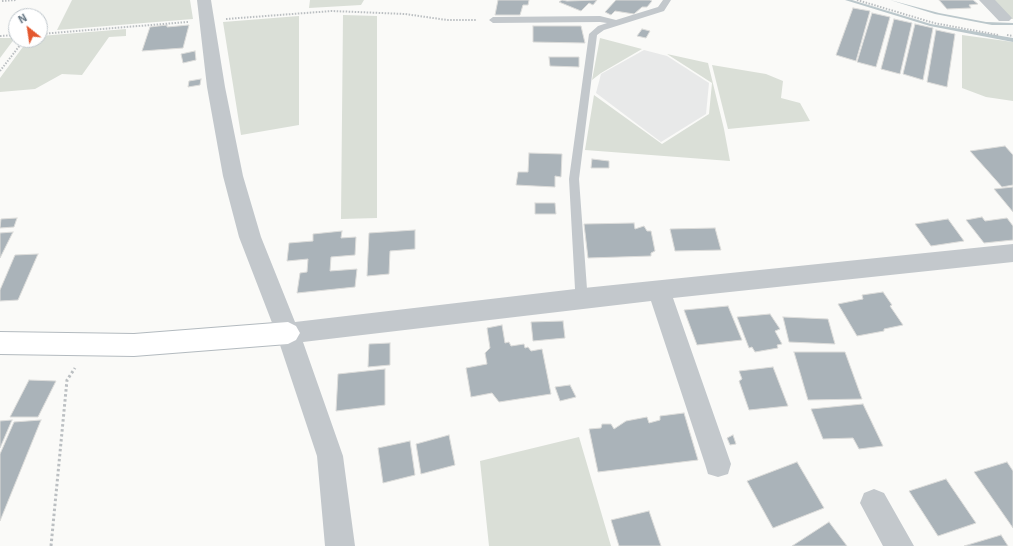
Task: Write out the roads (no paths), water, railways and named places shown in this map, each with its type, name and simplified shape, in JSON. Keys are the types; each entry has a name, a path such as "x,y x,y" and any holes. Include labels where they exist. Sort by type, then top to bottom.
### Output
{"street":[{"path":"204,0 208,20 216,87 233,176 250,237 288,332 330,456 340,546"},
{"path":"986,0 1004,18"},
{"path":"0,343 134,345 288,332 659,290 1013,253"},
{"path":"659,290 718,464"},
{"path":"874,503 899,546"}],"lane":[{"path":"581,288 574,179 593,34 601,28 651,14 661,9 667,0"},
{"path":"493,20 600,19 616,23"}],"waterway":[{"path":"847,0 930,25 1013,40"}]}
